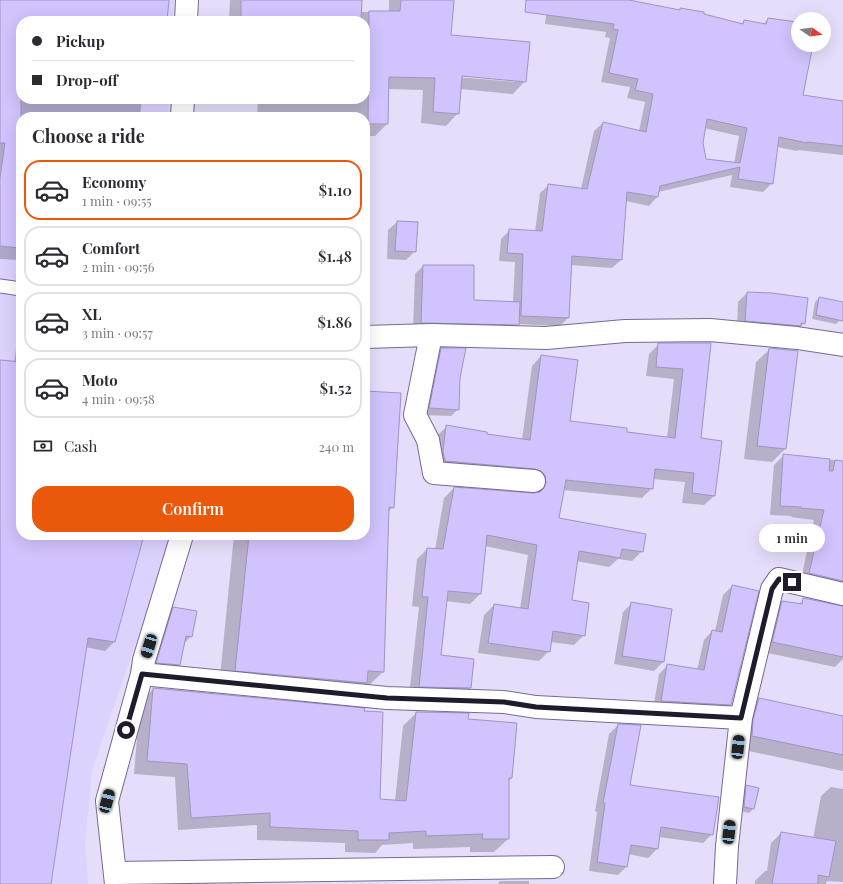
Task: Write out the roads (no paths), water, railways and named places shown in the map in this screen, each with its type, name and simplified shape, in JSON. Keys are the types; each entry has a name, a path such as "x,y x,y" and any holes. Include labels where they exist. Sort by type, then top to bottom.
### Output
{"street":[{"path":"186,16 187,0"},
{"path":"370,337 431,335 546,338 626,331 710,330 796,338 843,345"},
{"path":"431,335 415,415 428,440 434,473 534,481"},
{"path":"180,540 144,660 142,674 107,801 116,879 553,867"},
{"path":"725,884 727,846 741,718 772,589 779,579 843,594"},
{"path":"142,674 387,698 504,702 536,707 741,718"}],"lane":[{"path":"0,286 16,288"}]}
